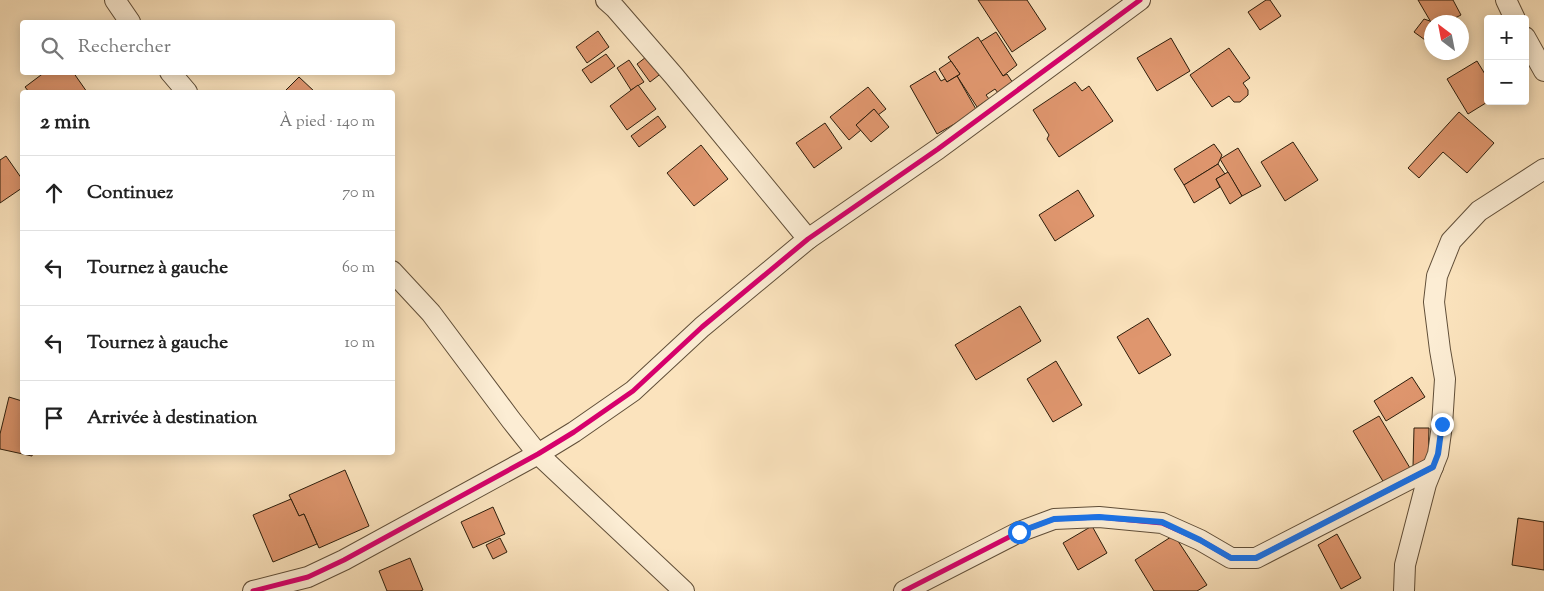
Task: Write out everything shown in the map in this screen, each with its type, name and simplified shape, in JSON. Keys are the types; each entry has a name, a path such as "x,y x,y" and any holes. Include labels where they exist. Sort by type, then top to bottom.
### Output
{"street":[{"path":"115,0 129,20"},
{"path":"606,0 674,76 808,239"},
{"path":"253,591 308,576 344,560 538,454 574,432 632,391 702,327 808,239 938,149 1140,0"},
{"path":"1506,0 1514,15"},
{"path":"1529,44 1544,71"},
{"path":"173,75 185,90"},
{"path":"1404,591 1405,565 1426,484 1438,454 1442,424 1446,380 1434,302 1437,276 1451,241 1479,211 1544,169"},
{"path":"395,275 431,313 538,454 684,591"},
{"path":"904,591 1019,532 1054,519 1099,517 1162,522 1200,540 1231,558 1256,558 1433,467"}],"building":[{"path":"978,0 1027,0 1046,29 1012,52"},
{"path":"1266,0 1270,0 1281,16 1260,30 1248,12"},
{"path":"1418,0 1453,0 1461,15 1427,15"},
{"path":"1424,19 1424,39 1414,32"},
{"path":"598,31 609,47 587,63 576,47"},
{"path":"996,32 1017,65 1003,76 980,42"},
{"path":"978,37 1003,76 1007,74 1013,83 998,93 995,89 986,95 989,99 977,107 957,76 960,74 948,57"},
{"path":"1171,38 1190,71 1157,91 1137,58"},
{"path":"1229,48 1250,78 1243,83 1248,90 1248,95 1240,102 1234,102 1229,96 1212,107 1190,75"},
{"path":"606,54 615,66 591,83 582,70"},
{"path":"650,54 663,72 650,82 637,64"},
{"path":"629,60 644,82 631,90 617,68"},
{"path":"951,61 960,74 947,82 939,69"},
{"path":"1477,61 1484,72 1484,104 1468,114 1447,79"},
{"path":"935,71 941,81 945,79 947,82 957,76 977,111 937,134 910,86"},
{"path":"41,75 75,75 86,90 27,90 25,87"},
{"path":"299,77 313,90 286,90"},
{"path":"1075,82 1082,91 1089,86 1113,121 1059,157 1047,139 1049,135 1033,110"},
{"path":"638,85 656,109 627,130 610,106"},
{"path":"868,87 886,109 878,115 874,109 856,125 861,130 849,140 830,117"},
{"path":"874,109 889,127 871,142 856,125"},
{"path":"1459,112 1494,143 1467,173 1443,152 1419,178 1408,168"},
{"path":"658,116 666,127 639,147 631,136"},
{"path":"825,123 842,148 814,168 796,143"},
{"path":"1293,142 1318,180 1285,201 1261,162"},
{"path":"1214,144 1222,155 1218,164 1184,185 1174,169"},
{"path":"701,145 728,179 694,206 667,173"},
{"path":"1238,148 1261,186 1242,196 1220,159"},
{"path":"6,156 20,176 20,189 0,203 0,160"},
{"path":"1218,164 1225,174 1216,179 1220,187 1194,203 1184,185"},
{"path":"1228,172 1242,196 1230,204 1216,179"},
{"path":"1078,190 1094,216 1055,241 1039,215"},
{"path":"1020,306 1041,341 976,380 955,345"},
{"path":"1148,318 1171,355 1139,374 1117,337"},
{"path":"1056,361 1082,405 1053,422 1027,379"},
{"path":"1412,377 1425,397 1386,421 1374,401"},
{"path":"9,397 20,400 20,453 0,449 0,434"},
{"path":"1379,416 1413,473 1387,488 1353,431"},
{"path":"1414,428 1429,428 1428,467 1413,467"},
{"path":"345,470 369,526 319,548 304,514 299,516 289,495"},
{"path":"291,499 299,516 304,514 317,544 273,562 253,515"},
{"path":"493,507 505,534 473,548 461,522"},
{"path":"1518,518 1544,522 1544,570 1512,565"},
{"path":"1092,526 1107,553 1078,570 1063,543"},
{"path":"1337,534 1361,578 1341,589 1318,545"},
{"path":"1174,535 1207,585 1197,591 1154,591 1135,560"},
{"path":"500,538 507,552 493,559 486,545"},
{"path":"410,558 423,590 387,591 379,571"}],"cycle path":[{"path":"253,591 308,577 344,560 538,454 574,432 633,391 702,327 808,239 938,149 1140,0"},
{"path":"904,591 1019,532 1054,519 1099,517 1162,523 1200,540 1231,558 1256,558 1433,467"}],"route":[{"path":"1019,532 1054,519 1099,517 1162,522 1200,540 1231,558 1256,558 1433,467 1438,454 1442,424"}]}
